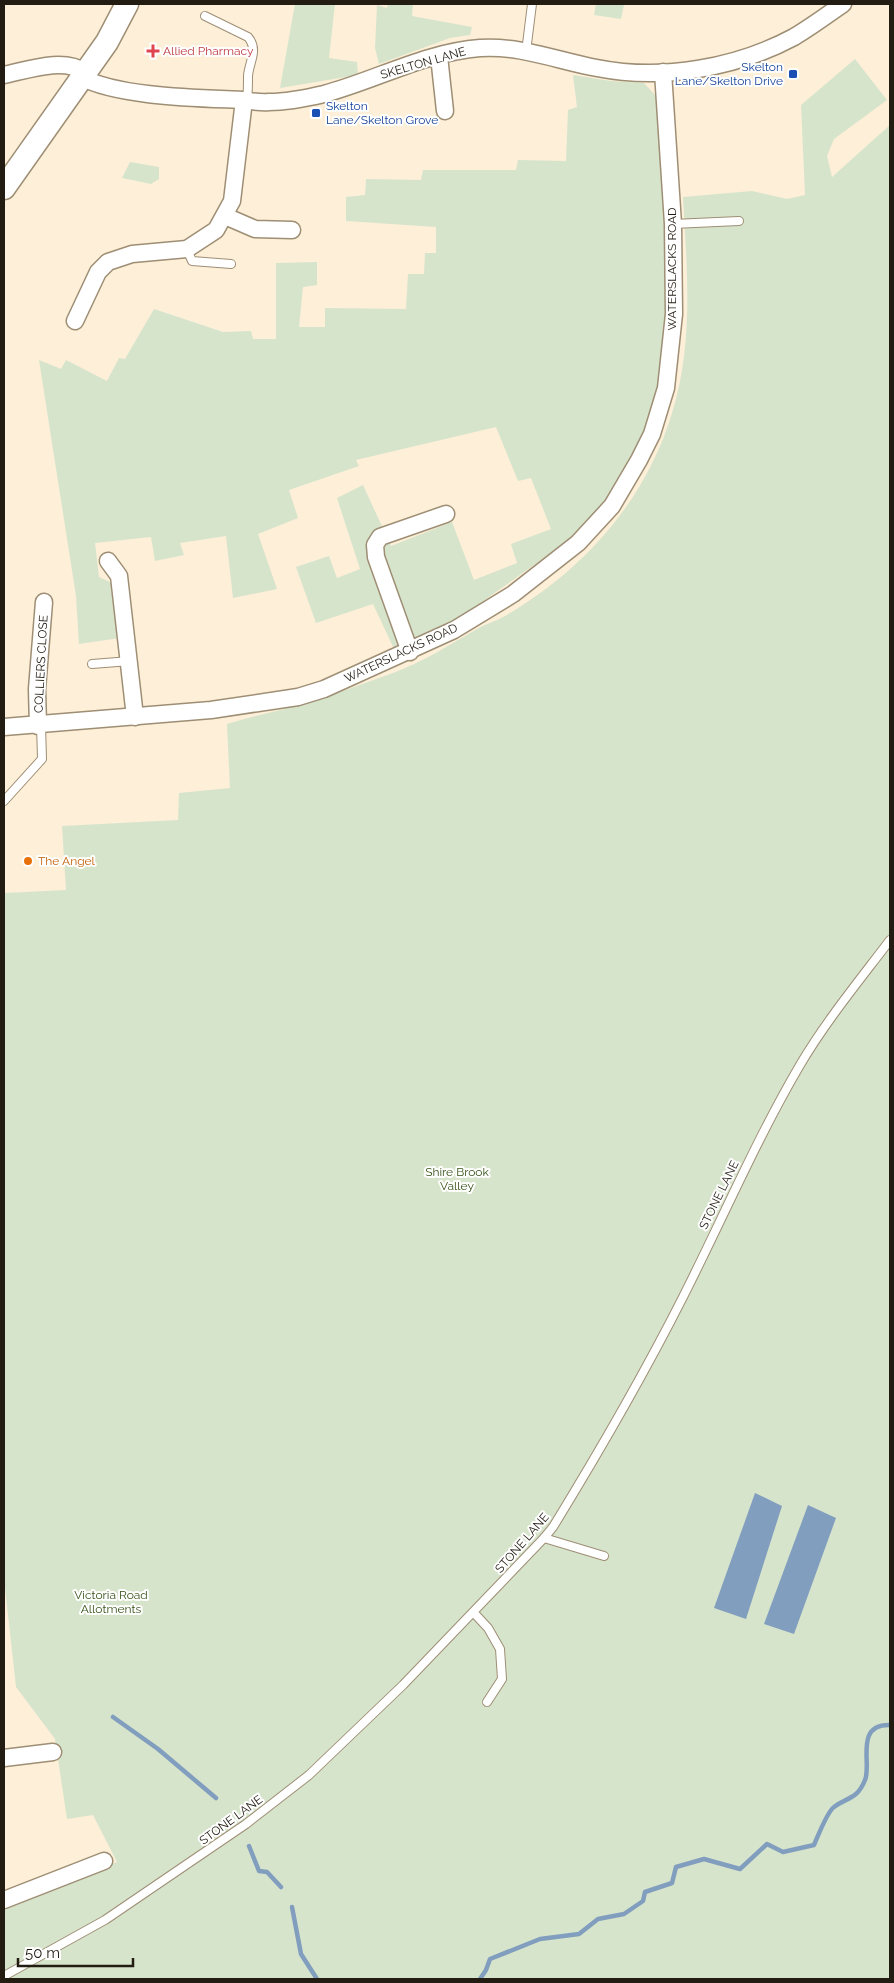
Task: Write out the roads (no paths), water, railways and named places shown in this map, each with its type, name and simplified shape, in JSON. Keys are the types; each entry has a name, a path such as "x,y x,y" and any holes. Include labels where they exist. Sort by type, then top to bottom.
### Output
{"main road":[{"path":"4,188 107,42 127,4"}],"street":[{"name":"SKELTON LANE","path":"4,75 61,66 76,66 83,75 102,85 154,94 268,103 310,97 439,56 480,48 502,48 526,52 608,70 663,72 717,65 750,57 794,37 832,7"},
{"path":"439,56 445,111"},
{"name":"WATERSLACKS ROAD","path":"4,727 39,726 211,710 298,696 324,689 410,652 454,630 513,594 578,543 596,524 627,481 652,434 666,388 674,314 673,224 663,72"},
{"path":"75,321 98,272 108,262 132,254 187,249 216,230 232,200 246,100"},
{"path":"224,216 255,229 292,230"},
{"path":"410,652 376,556 375,545 380,536 446,514"},
{"path":"108,561 119,576 135,717"},
{"name":"COLLIERS CLOSE","path":"39,726 37,689 44,602"},
{"path":"4,1758 54,1752"},
{"path":"4,1900 104,1861"}],"lane":[{"path":"526,52 532,4"},
{"path":"205,16 248,37 253,42 254,51 248,75 246,100"},
{"path":"673,224 740,221"},
{"path":"187,249 192,261 231,264"},
{"path":"92,664 130,661"},
{"path":"4,801 42,759 39,726"},
{"name":"STONE LANE","path":"4,1976 104,1920 253,1818 309,1775 352,1735 474,1613 544,1538 553,1527 612,1429 683,1298 748,1161 800,1065 831,1016 890,940"},
{"path":"544,1538 604,1556"},
{"path":"474,1613 488,1628 500,1649 502,1679 487,1702"}],"water":[{"path":"755,1493 782,1506 746,1619 714,1608"},
{"path":"808,1505 836,1518 794,1634 764,1624"}],"waterway":[{"path":"113,1717 158,1749 216,1798"},
{"path":"480,1979 490,1959 540,1939 579,1934 598,1919 624,1914 643,1901 645,1892 672,1883 676,1867 704,1859 740,1869 767,1844 783,1852 814,1845 831,1810 855,1795 862,1786 867,1773 868,1738 872,1731 879,1726 890,1725"},
{"path":"249,1846 259,1871 267,1872 281,1887"},
{"path":"292,1907 301,1954 317,1979"}],"place":[{"name":"Allied Pharmacy","path":"153,51"},
{"name":"Skelton Lane/Skelton Drive","path":"793,74"},
{"name":"Skelton Lane/Skelton Grove","path":"316,113"},
{"name":"The Angel","path":"28,861"}],"park label":[{"name":"Shire Brook Valley","path":"457,1179"},
{"name":"Victoria Road Allotments","path":"111,1602"}]}
